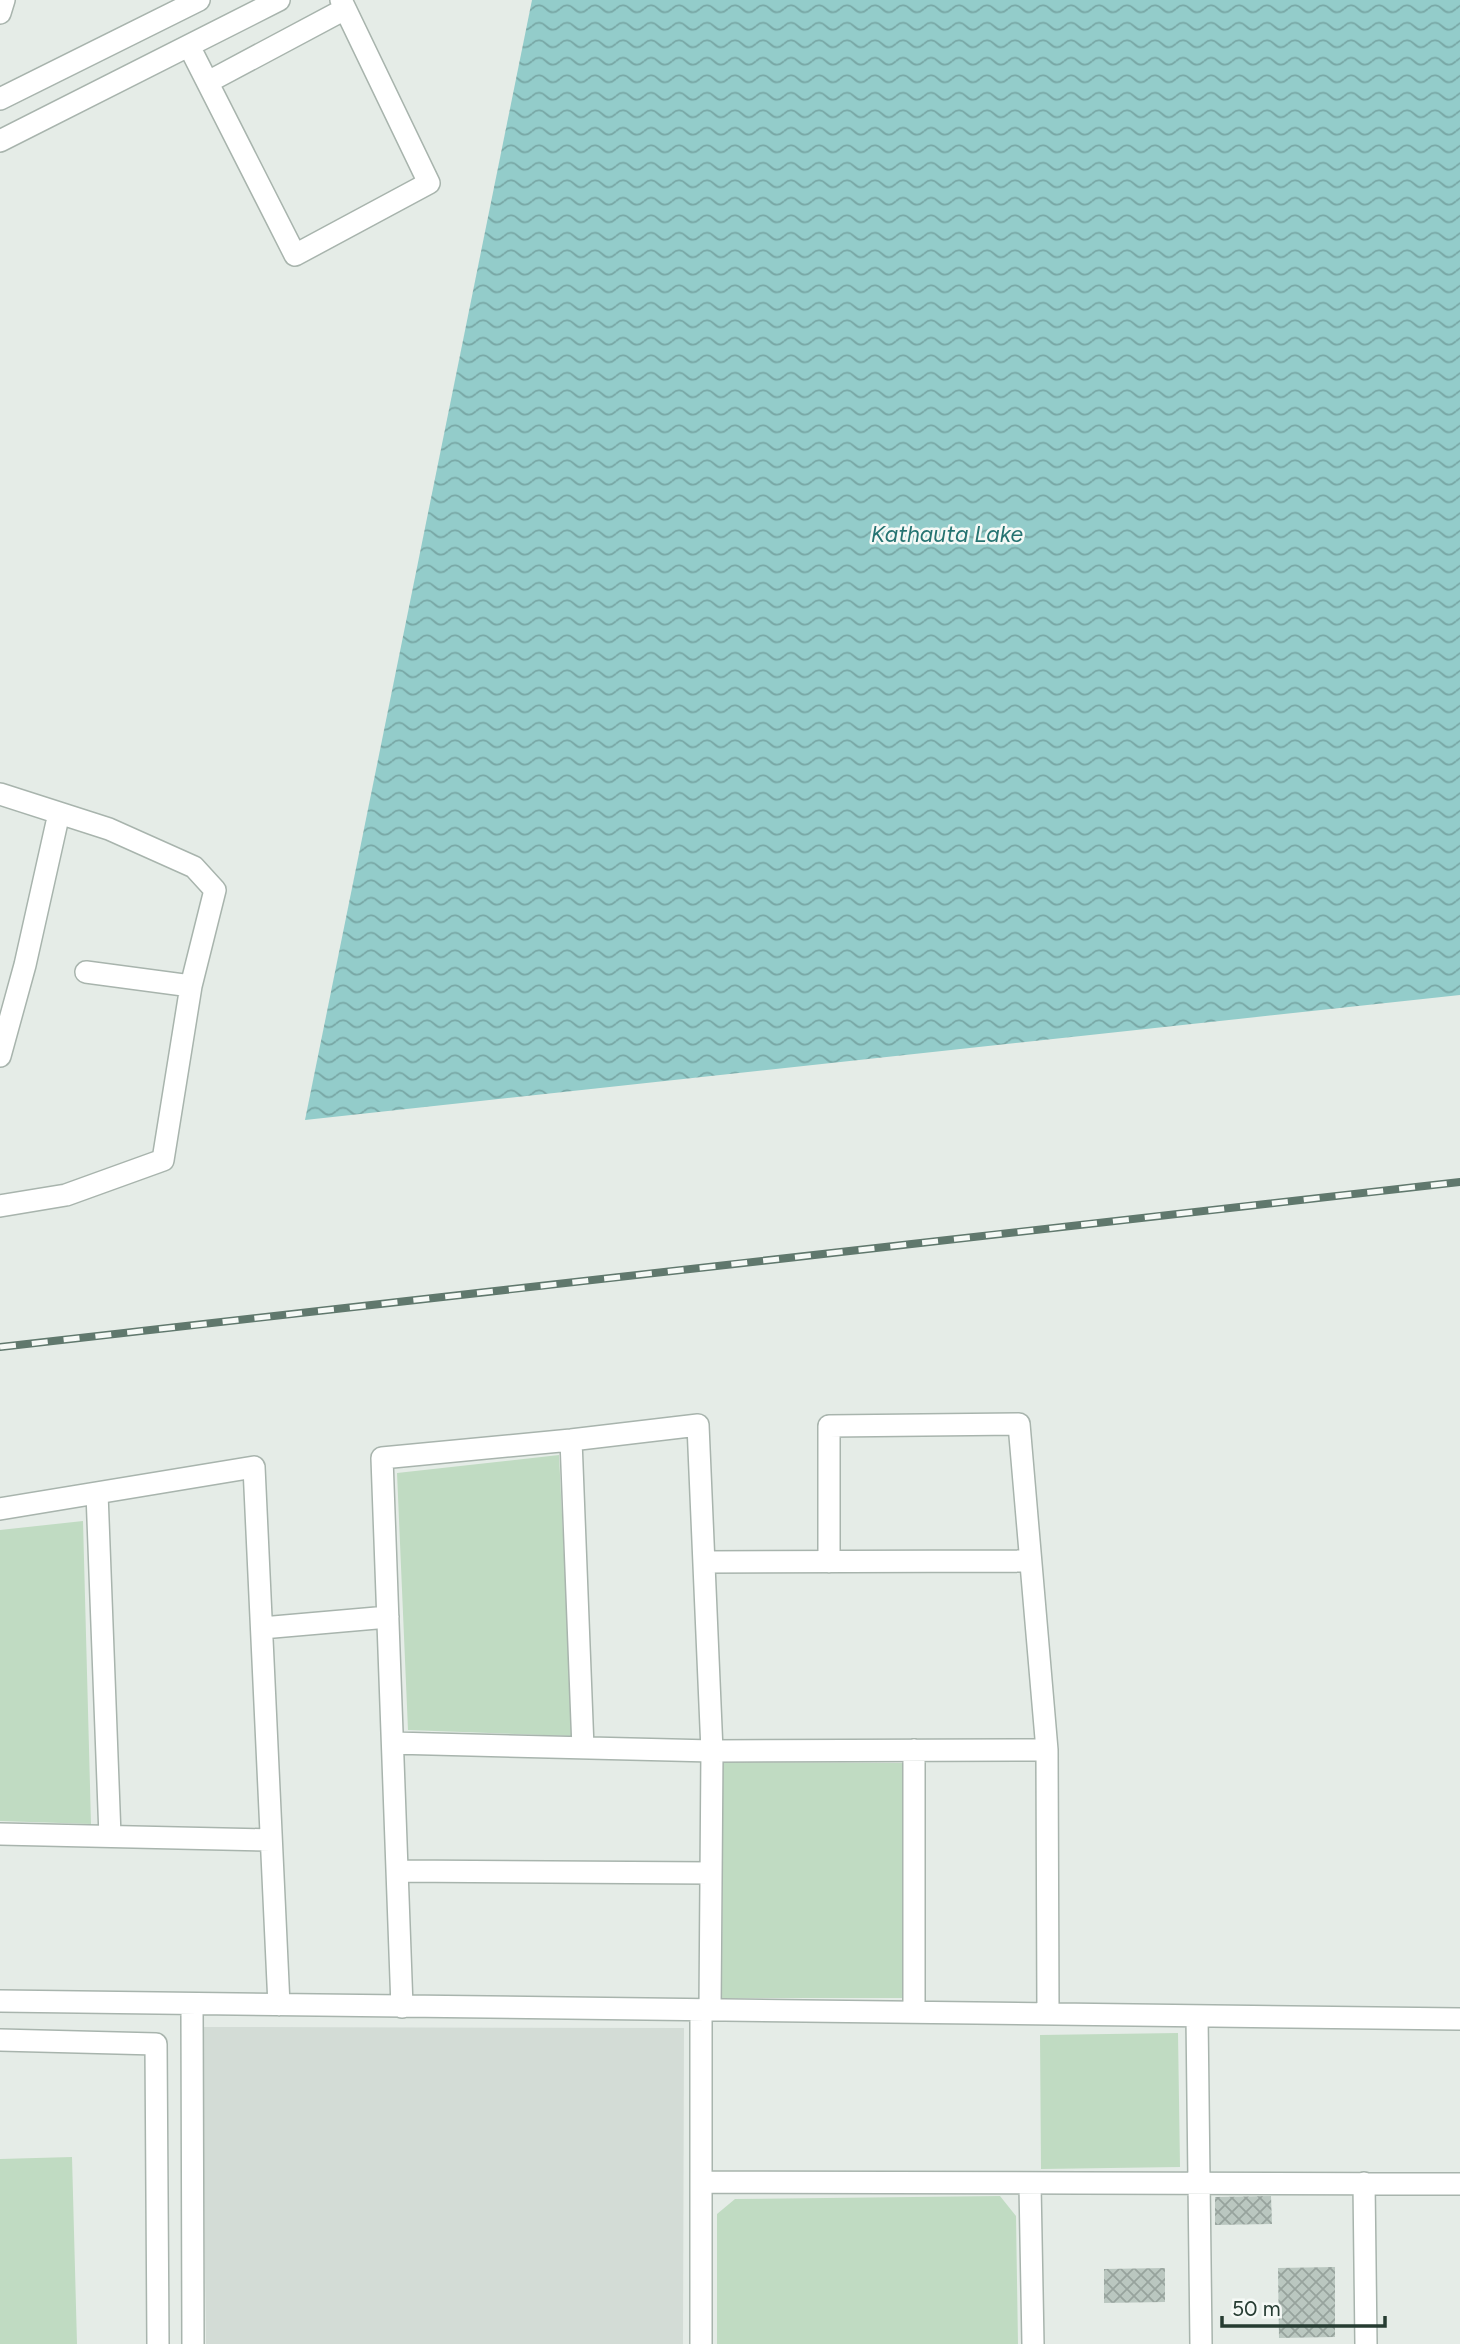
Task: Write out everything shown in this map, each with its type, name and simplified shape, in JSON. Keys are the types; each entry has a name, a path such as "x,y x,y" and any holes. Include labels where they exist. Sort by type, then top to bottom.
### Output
{"street":[{"path":"0,13 4,0"},
{"path":"0,99 199,0"},
{"path":"0,141 279,0"},
{"path":"189,46 295,256 429,183 343,4 208,82"},
{"path":"0,794 109,829 194,867 215,890 191,986 163,1160 66,1195 0,1206"},
{"path":"0,1056 25,965 59,813"},
{"path":"86,972 191,986"},
{"path":"829,1562 828,1426 1019,1424 1047,1749 1048,2014"},
{"path":"402,2007 382,1458 698,1425 712,1751 711,1873 701,2182 701,2344"},
{"path":"571,1440 583,1748"},
{"path":"0,1509 254,1468 279,2004"},
{"path":"97,1493 110,1836"},
{"path":"704,1562 1030,1561"},
{"path":"262,1628 388,1617"},
{"path":"393,1743 712,1751 1047,1749"},
{"path":"914,1750 914,2012"},
{"path":"0,1834 271,1840"},
{"path":"397,1871 711,1873"},
{"path":"0,2001 1460,2019"},
{"path":"191,2004 193,2344"},
{"path":"1197,2016 1200,2344"},
{"path":"0,2040 156,2044 158,2344"},
{"path":"701,2182 1030,2185 1200,2182 1460,2184"},
{"path":"1364,2183 1366,2344"},
{"path":"1030,2185 1033,2344"}],"shaded area":[{"path":"202,2027 684,2028 683,2344 206,2344"}],"green space":[{"path":"559,1455 573,1736 408,1730 397,1473"},
{"path":"83,1521 91,1824 0,1821 0,1530"},
{"path":"723,1762 903,1763 902,1998 722,1998"},
{"path":"1178,2033 1180,2167 1041,2169 1040,2035"},
{"path":"72,2157 77,2344 0,2344 0,2159"},
{"path":"1000,2196 1016,2216 1018,2344 717,2344 717,2214 735,2199"}],"water":[{"name":"Kathauta Lake","path":"532,0 1460,0 1460,995 305,1120"}],"building":[{"path":"1271,2196 1272,2224 1215,2225 1215,2197"},
{"path":"1335,2267 1335,2337 1279,2338 1278,2268"},
{"path":"1165,2268 1165,2302 1104,2303 1104,2269"}],"railway":[{"path":"0,1347 1460,1182"}]}
